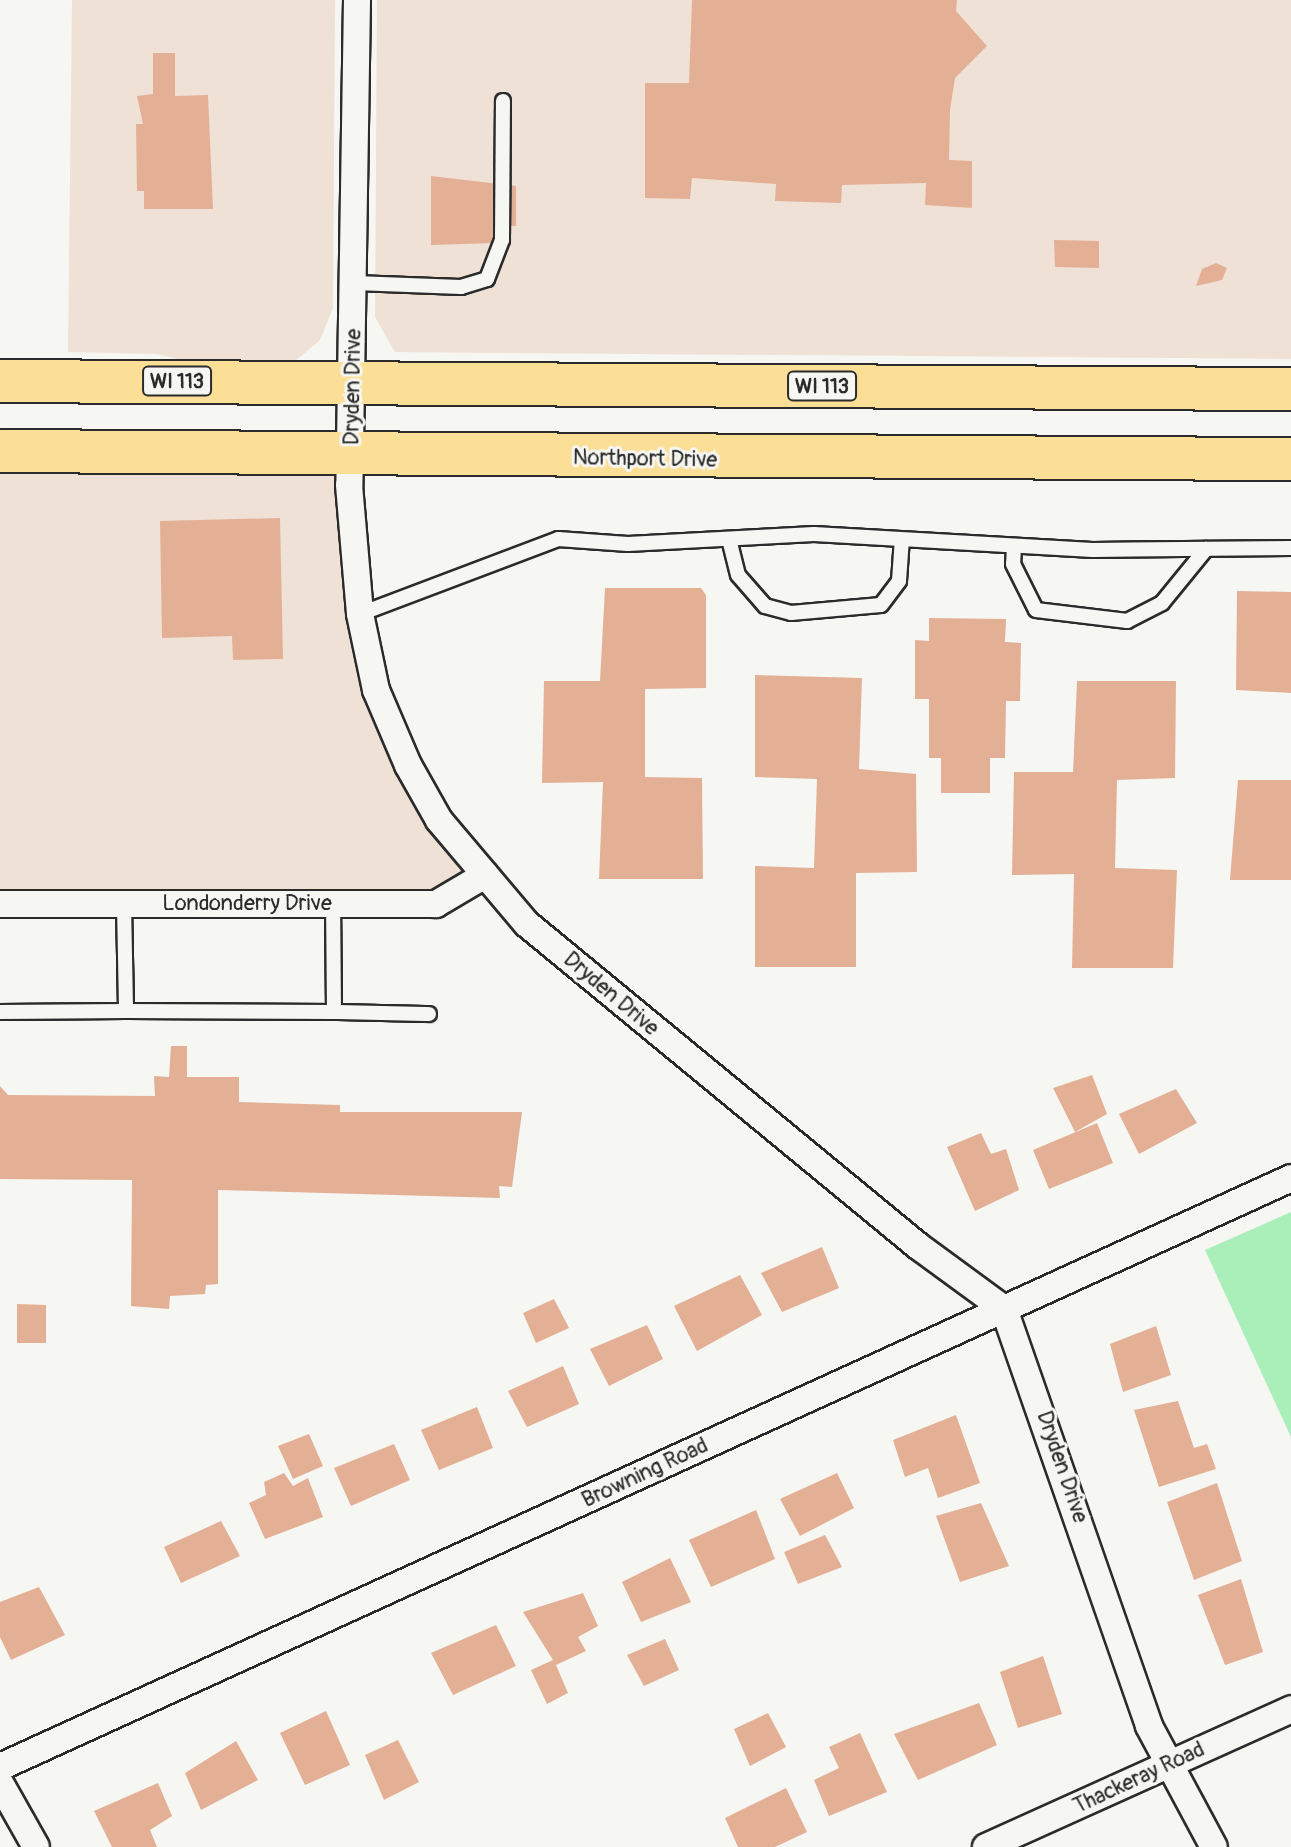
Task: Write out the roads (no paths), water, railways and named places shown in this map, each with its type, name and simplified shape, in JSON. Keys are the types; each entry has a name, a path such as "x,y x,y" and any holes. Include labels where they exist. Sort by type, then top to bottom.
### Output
{"main road":[{"name":"WI 113","path":"0,381 1291,389"},
{"path":"1231,459 1291,435"},
{"name":"Northport Drive","path":"0,451 351,456 1291,459"}],"street":[{"name":"Dryden Drive","path":"357,0 351,456 360,614 376,690 408,765 439,820 527,924 1004,1309 1169,1768 1214,1847"},
{"name":"Londonderry Drive","path":"0,904 436,904 485,875"},
{"name":"Browning Road","path":"0,1767 1291,1178"},
{"name":"Thackeray Road","path":"986,1847 1169,1768 1291,1709"},
{"path":"0,1783 36,1847"}],"lane":[{"path":"355,283 461,287 493,272 503,226 503,101"},
{"path":"360,614 558,539 729,539 814,534 1014,547 1291,548"},
{"path":"729,539 732,562 747,586 765,606 791,613 881,605 899,581 902,542"},
{"path":"1014,547 1013,564 1036,610 1127,621 1162,603 1206,549"},
{"path":"124,904 126,1011"},
{"path":"333,904 334,1012"},
{"path":"0,1012 429,1014"}]}
